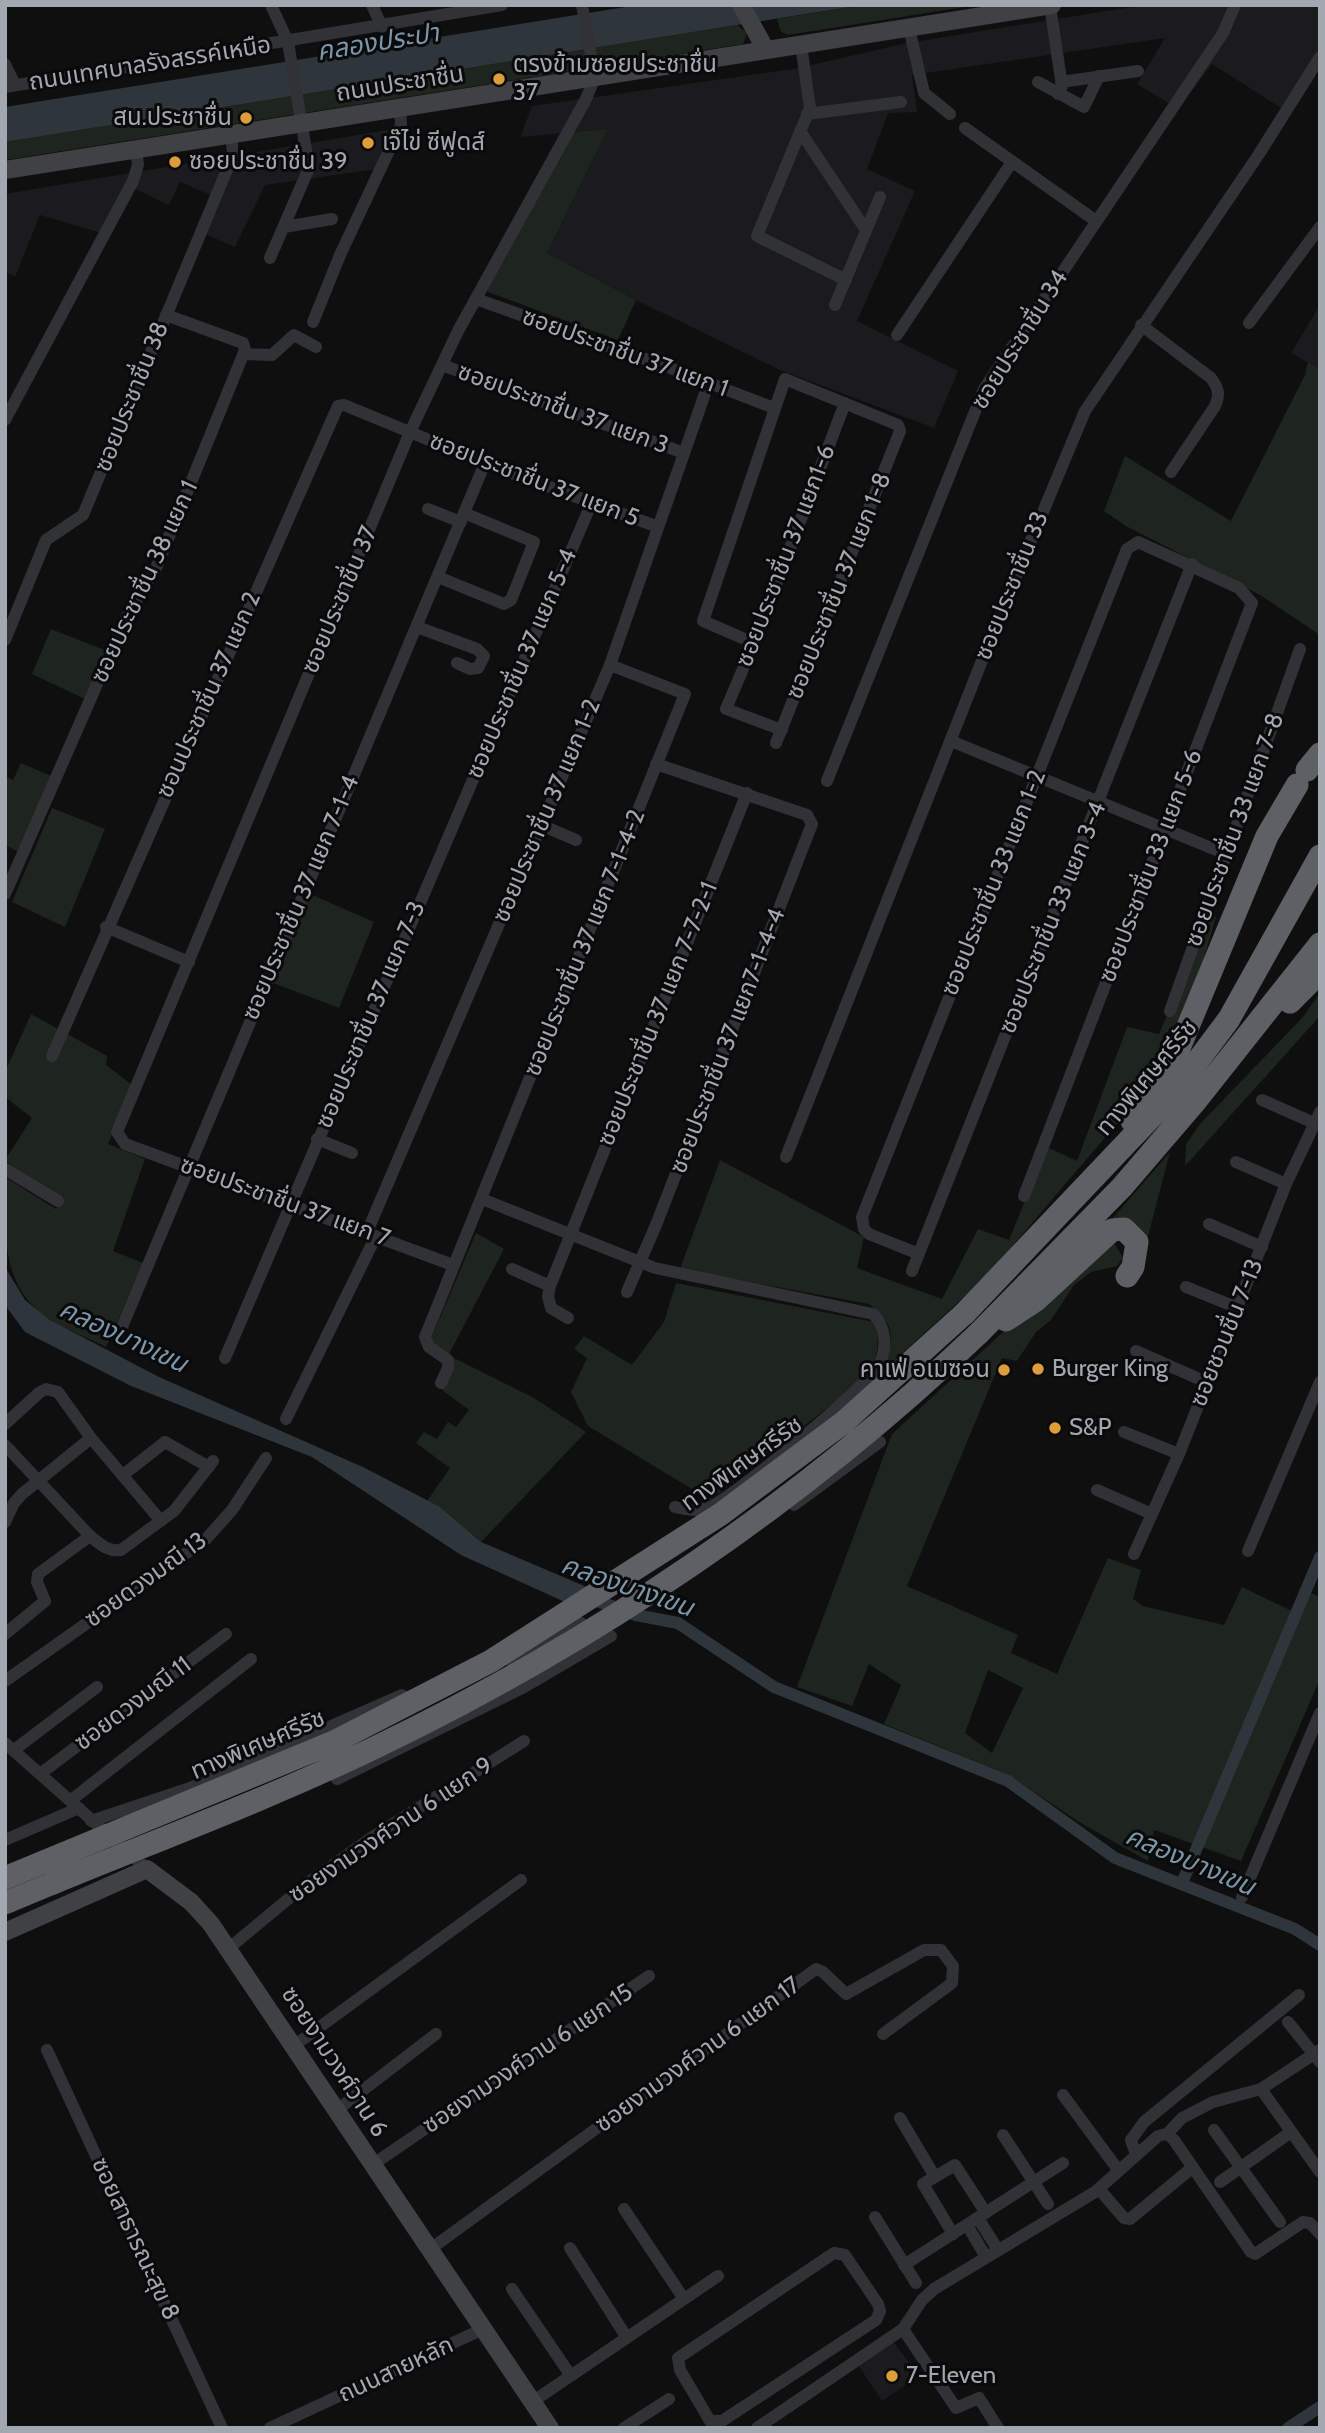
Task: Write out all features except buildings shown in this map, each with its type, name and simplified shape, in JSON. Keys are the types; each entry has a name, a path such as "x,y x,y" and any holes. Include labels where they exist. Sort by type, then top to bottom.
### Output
{"highway":[{"path":"1090,1185 1177,1053 1267,836 1308,769"},
{"name":"ทางพิเศษศรีรัช","path":"5,1878 334,1742 491,1661 720,1514 844,1422 965,1314 1090,1185 1173,1094 1229,1019 1320,856"},
{"name":"ทางพิเศษศรีรัช","path":"5,1903 374,1748 613,1617 758,1518 870,1432 982,1331 1122,1187 1194,1103 1320,944"},
{"path":"1194,1103 1320,972"},
{"path":"982,1331 1010,1319 1035,1301 1112,1230 1124,1230 1137,1242 1133,1267 1127,1276"}],"main road":[{"path":"741,5 766,50"},
{"name":"ถนนประชาชื่น","path":"5,170 1045,6"},
{"path":"5,1932 148,1868"},
{"name":"ซอยงามวงศ์วาน 6","path":"148,1868 200,1911 228,1950 295,2045 372,2165 550,2428"}],"street":[{"path":"270,258 309,168 288,45 271,5"},
{"path":"372,5 382,27"},
{"name":"ถนนเทศบาลรังสรรค์เหนือ","path":"10,86 288,45 502,5"},
{"name":"ซอยประชาชื่น 34","path":"827,781 984,389 1223,33 1236,5"},
{"path":"1045,6 1059,88"},
{"path":"583,8 595,77"},
{"path":"909,27 924,93 950,114"},
{"path":"801,45 809,96 807,114 757,236 846,280"},
{"name":"ซอยประชาชื่น 33","path":"786,1157 1065,453 1085,411 1259,155 1320,57"},
{"path":"5,64 10,86"},
{"path":"1059,88 1099,76 1138,71"},
{"path":"1038,82 1059,88 1084,107 1099,76"},
{"name":"ซอยประชาชื่น 37","path":"118,1137 118,1128 410,432 442,365 586,99 595,77"},
{"path":"807,114 901,102"},
{"path":"313,322 340,255 401,125 400,108"},
{"path":"965,128 1096,221"},
{"path":"800,131 866,230"},
{"name":"ซอยประชาชื่น 38","path":"5,639 46,540 76,523 83,514 229,165 233,152 231,136"},
{"path":"5,420 133,181 138,165 136,148"},
{"path":"897,335 1012,162"},
{"path":"835,305 880,197"},
{"path":"284,227 332,219"},
{"path":"1249,323 1320,226"},
{"name":"ซอยประชาชื่น 37 แยก 1","path":"477,299 774,408"},
{"path":"166,315 243,343 243,354 272,355 294,335 316,347"},
{"path":"1141,325 1217,387 1219,396 1171,472"},
{"name":"ซอยประชาชื่น 38 แยก 1","path":"5,894 126,618 157,566 243,354"},
{"name":"ซอยประชาชื่น 37 แยก 3","path":"442,365 684,453"},
{"path":"754,643 703,623 785,379 845,403"},
{"name":"ซอยประชาชื่น 37 แยก 1-2","path":"286,1419 372,1234 610,665 709,382"},
{"name":"ซอยประชาชื่น 37 แยก 1-8","path":"776,743 900,428 845,403"},
{"name":"ซอยประชาชื่น 37 แยก1-6","path":"782,730 726,709 754,643 845,403"},
{"name":"ซอนประชาชื่น 37 แยก 2","path":"52,1056 106,927 334,411 344,405 410,432"},
{"name":"ซอยประชาชื่น 37 แยก 5","path":"410,432 485,463 658,527"},
{"name":"ซอยประชาชื่น 37 แยก 7-1-4","path":"119,1334 485,463"},
{"name":"ซอยประชาชื่น 37 แยก 5-4","path":"452,827 592,502"},
{"path":"428,509 533,539 512,600 504,604 438,576"},
{"name":"ซอยประชาชื่น 33 แยก 1-2","path":"919,1254 869,1234 864,1229 862,1217 1127,549 1138,542 1192,564"},
{"name":"ซอยประชาชื่น 33 แยก 3-4","path":"912,1271 1192,564"},
{"name":"ซอยประชาชื่น 33 แยก 5-6","path":"1024,1196 1252,603 1239,588 1192,564"},
{"path":"417,627 477,649 484,656 478,668 470,669 457,663"},
{"name":"ซอยประชาชื่น 33 แยก 7-8","path":"1170,1012 1300,649"},
{"name":"ซอยประชาชื่น 37 แยก 7-1-4-2","path":"441,1383 448,1368 448,1360 429,1348 425,1337 685,694 610,665"},
{"path":"951,741 1226,855"},
{"path":"656,764 747,793"},
{"name":"ซอยประชาชื่น 37 แยก7-1-4-4","path":"627,1292 812,829 812,819 747,793"},
{"name":"ซอยประชาชื่น 37 แยก 7-7-2-1","path":"550,1286 747,793"},
{"path":"541,825 576,840"},
{"name":"ซอยประชาชื่น 37 แยก 7-3","path":"225,1358 452,827"},
{"path":"106,927 189,962"},
{"path":"1262,1100 1317,1117"},
{"name":"ซอยชวนชื่น 7-13","path":"1135,1554 1179,1454 1286,1184 1317,1117"},
{"name":"ซอยประชาชื่น 37 แยก 7","path":"118,1137 125,1144 453,1265"},
{"path":"317,1139 352,1153"},
{"path":"1236,1162 1286,1184"},
{"path":"5,1170 58,1201"},
{"path":"482,1199 639,1262 688,1277 873,1314 884,1331 883,1353 868,1381 743,1485 711,1506 690,1511 675,1507"},
{"path":"1209,1224 1262,1247"},
{"path":"512,1269 550,1286 548,1296 551,1308 568,1318"},
{"path":"1186,1287 1238,1308"},
{"path":"1136,1351 1206,1382"},
{"path":"1248,1551 1320,1382"},
{"path":"5,1424 40,1392 52,1389 79,1417 91,1438 161,1521"},
{"path":"1124,1432 1179,1454"},
{"path":"5,1522 14,1503 91,1438"},
{"path":"5,1445 90,1536 103,1547 121,1550 161,1521 184,1499 211,1464 166,1442 123,1475"},
{"path":"711,1506 740,1543 880,1442"},
{"name":"ซอยดวงมณี 13","path":"5,1681 206,1539 232,1510 266,1458"},
{"path":"1097,1490 1152,1514"},
{"path":"5,1634 45,1601 37,1582 38,1574 90,1536"},
{"path":"91,1821 190,1788 420,1686 456,1686 498,1668 581,1623"},
{"name":"ซอยดวงมณี 11","path":"40,1774 226,1634"},
{"path":"313,1735 337,1779 524,1687 611,1636"},
{"path":"5,1840 75,1804 251,1658"},
{"path":"97,1687 10,1747 91,1821 148,1868"},
{"path":"1242,1897 1320,1713"},
{"name":"ซอยงามวงศ์วาน 6 แยก 9","path":"228,1950 305,1885 383,1830 524,1741"},
{"path":"295,2045 521,1880"},
{"name":"ซอยงามวงศ์วาน 6 แยก 17","path":"429,2250 816,1969 823,1972 846,1994 924,1950 941,1950 953,1966 952,1983 883,2034"},
{"name":"ซอยงามวงศ์วาน 6 แยก 15","path":"372,2165 649,1976"},
{"path":"1136,2154 1131,2140 1144,2122 1299,1995"},
{"path":"757,2428 903,2329 922,2300 934,2289 1099,2189 1136,2154 1167,2134 1182,2118 1213,2102 1261,2089 1318,2055 1288,2022"},
{"path":"337,2110 436,2034"},
{"name":"ซอยสาธารณะสุข 8","path":"47,2050 222,2428"},
{"path":"1261,2089 1320,2172"},
{"path":"1063,2095 1119,2171"},
{"path":"900,2118 935,2177"},
{"path":"1214,2130 1280,2222"},
{"path":"1220,2182 1291,2132"},
{"path":"1167,2134 1174,2140 1251,2252 1255,2254 1297,2224 1315,2219 1320,2234"},
{"path":"1003,2135 1048,2204"},
{"path":"904,2264 1063,2163"},
{"path":"953,2234 923,2184 956,2165 992,2254"},
{"path":"1099,2189 1124,2218 1130,2219 1193,2167"},
{"path":"624,2209 684,2299"},
{"path":"875,2217 916,2283"},
{"path":"570,2248 627,2338"},
{"path":"834,2253 842,2253 878,2304 878,2317 768,2391 722,2421 714,2423 699,2404 677,2360 824,2259 834,2253"},
{"path":"532,2402 718,2276"},
{"path":"513,2289 571,2376"},
{"name":"ถนนสายหลัก","path":"270,2428 483,2329"},
{"path":"903,2329 956,2408 979,2398 998,2428"},
{"path":"768,2391 781,2410"},
{"path":"624,2428 669,2399"}],"shaded area":[{"path":"638,5 862,5 5,142 5,107"},
{"path":"862,5 977,5 788,35 781,32 777,19"},
{"path":"1144,5 1320,5 1320,49 1281,108 1212,64 1178,109 1137,84 1165,38 912,75 917,112 888,113 867,169 915,191 857,321 958,371 934,428 780,370 547,253 608,129 520,137 532,106 793,69 907,43"},
{"path":"737,25 747,33 743,44 5,160 5,142"},
{"path":"406,127 377,169 265,185 235,247 196,230 211,195 180,182 169,205 133,188 105,234 40,215 15,277 5,272 5,194"},
{"path":"608,129 547,253 636,300 618,340 486,289 574,132"},
{"path":"1320,305 1320,369 1291,353"},
{"path":"1308,362 1320,369 1320,635 1260,595 1126,526 1104,511 1125,456 1231,521 1305,375"},
{"path":"51,629 107,651 85,699 32,674"},
{"path":"21,763 51,776 19,852 5,845 5,776 13,780"},
{"path":"52,808 105,829 65,927 12,902"},
{"path":"310,894 374,922 339,1008 273,983"},
{"path":"1210,915 1216,917 1189,1009 1145,1091 985,1278 886,1368 890,1332 884,1318 869,1304 680,1269 720,1160 864,1237 857,1268 942,1299 978,1229 1009,1240 1047,1147 1077,1161 1127,1027 1159,1034"},
{"path":"1320,993 1320,1016 1185,1166 1186,1144 1200,1124 1303,1017"},
{"path":"31,1014 107,1056 106,1065 132,1085 108,1144 145,1159 113,1251 143,1263 106,1347 52,1321 35,1308 14,1276 9,1258 5,1177 56,1209 63,1198 20,1174 5,1160 32,1118 5,1097 5,1072"},
{"path":"1170,1152 1144,1252 1112,1219"},
{"path":"476,1233 504,1249 449,1354 430,1341"},
{"path":"1099,1244 1115,1244 1123,1258 1117,1266 1091,1272 1074,1285 1051,1320 1036,1332 1017,1361 1002,1358 907,1586 1018,1635 1011,1653 1057,1674 1108,1558 1141,1570 1133,1599 1143,1606 1224,1625 1242,1587 1294,1612 1300,1588 1320,1597 1320,1679 1241,1861 1154,1830 1148,1861 1079,1822 1009,1775 884,1724 901,1685 869,1664 852,1706 797,1687 892,1434","holes":["988,1670 1023,1688 992,1753 965,1733"]},
{"path":"5,1267 25,1300 50,1320 159,1377 365,1468 440,1507 481,1542 589,1588 565,1602 461,1555 312,1457 131,1386 25,1332 5,1305"},
{"path":"676,1283 874,1322 877,1337 875,1358 865,1378 710,1500 588,1426 571,1392 587,1358 574,1349 584,1336 632,1365 664,1322"},
{"path":"454,1358 534,1398 586,1432 481,1542 440,1507 427,1501 450,1468 416,1443 424,1432 437,1439 448,1422 456,1427 469,1410 442,1390"},
{"path":"893,2341 919,2376 882,2401 858,2365"}],"waterway":[{"path":"1182,1883 1320,1557"},
{"name":"คลองบางเขน","path":"589,1598 636,1615 678,1623 774,1687 1008,1781 1115,1858 1295,1929 1320,1945"},
{"path":"1288,2428 1320,2407"}],"place":[{"name":"ตรงข้ามซอยประชาชื่น 37","path":"499,79"},
{"name":"สน.ประชาชื่น","path":"246,118"},
{"name":"เจ๊ไข่ ซีฟูดส์","path":"368,143"},
{"name":"ซอยประชาชื่น 39","path":"175,162"},
{"name":"Burger King","path":"1038,1369"},
{"name":"คาเฟ่ อเมซอน","path":"1004,1370"},
{"name":"S&P","path":"1055,1428"},
{"name":"7-Eleven","path":"892,2376"}],"water label":[{"name":"คลองประปา","path":"378,43"}]}
